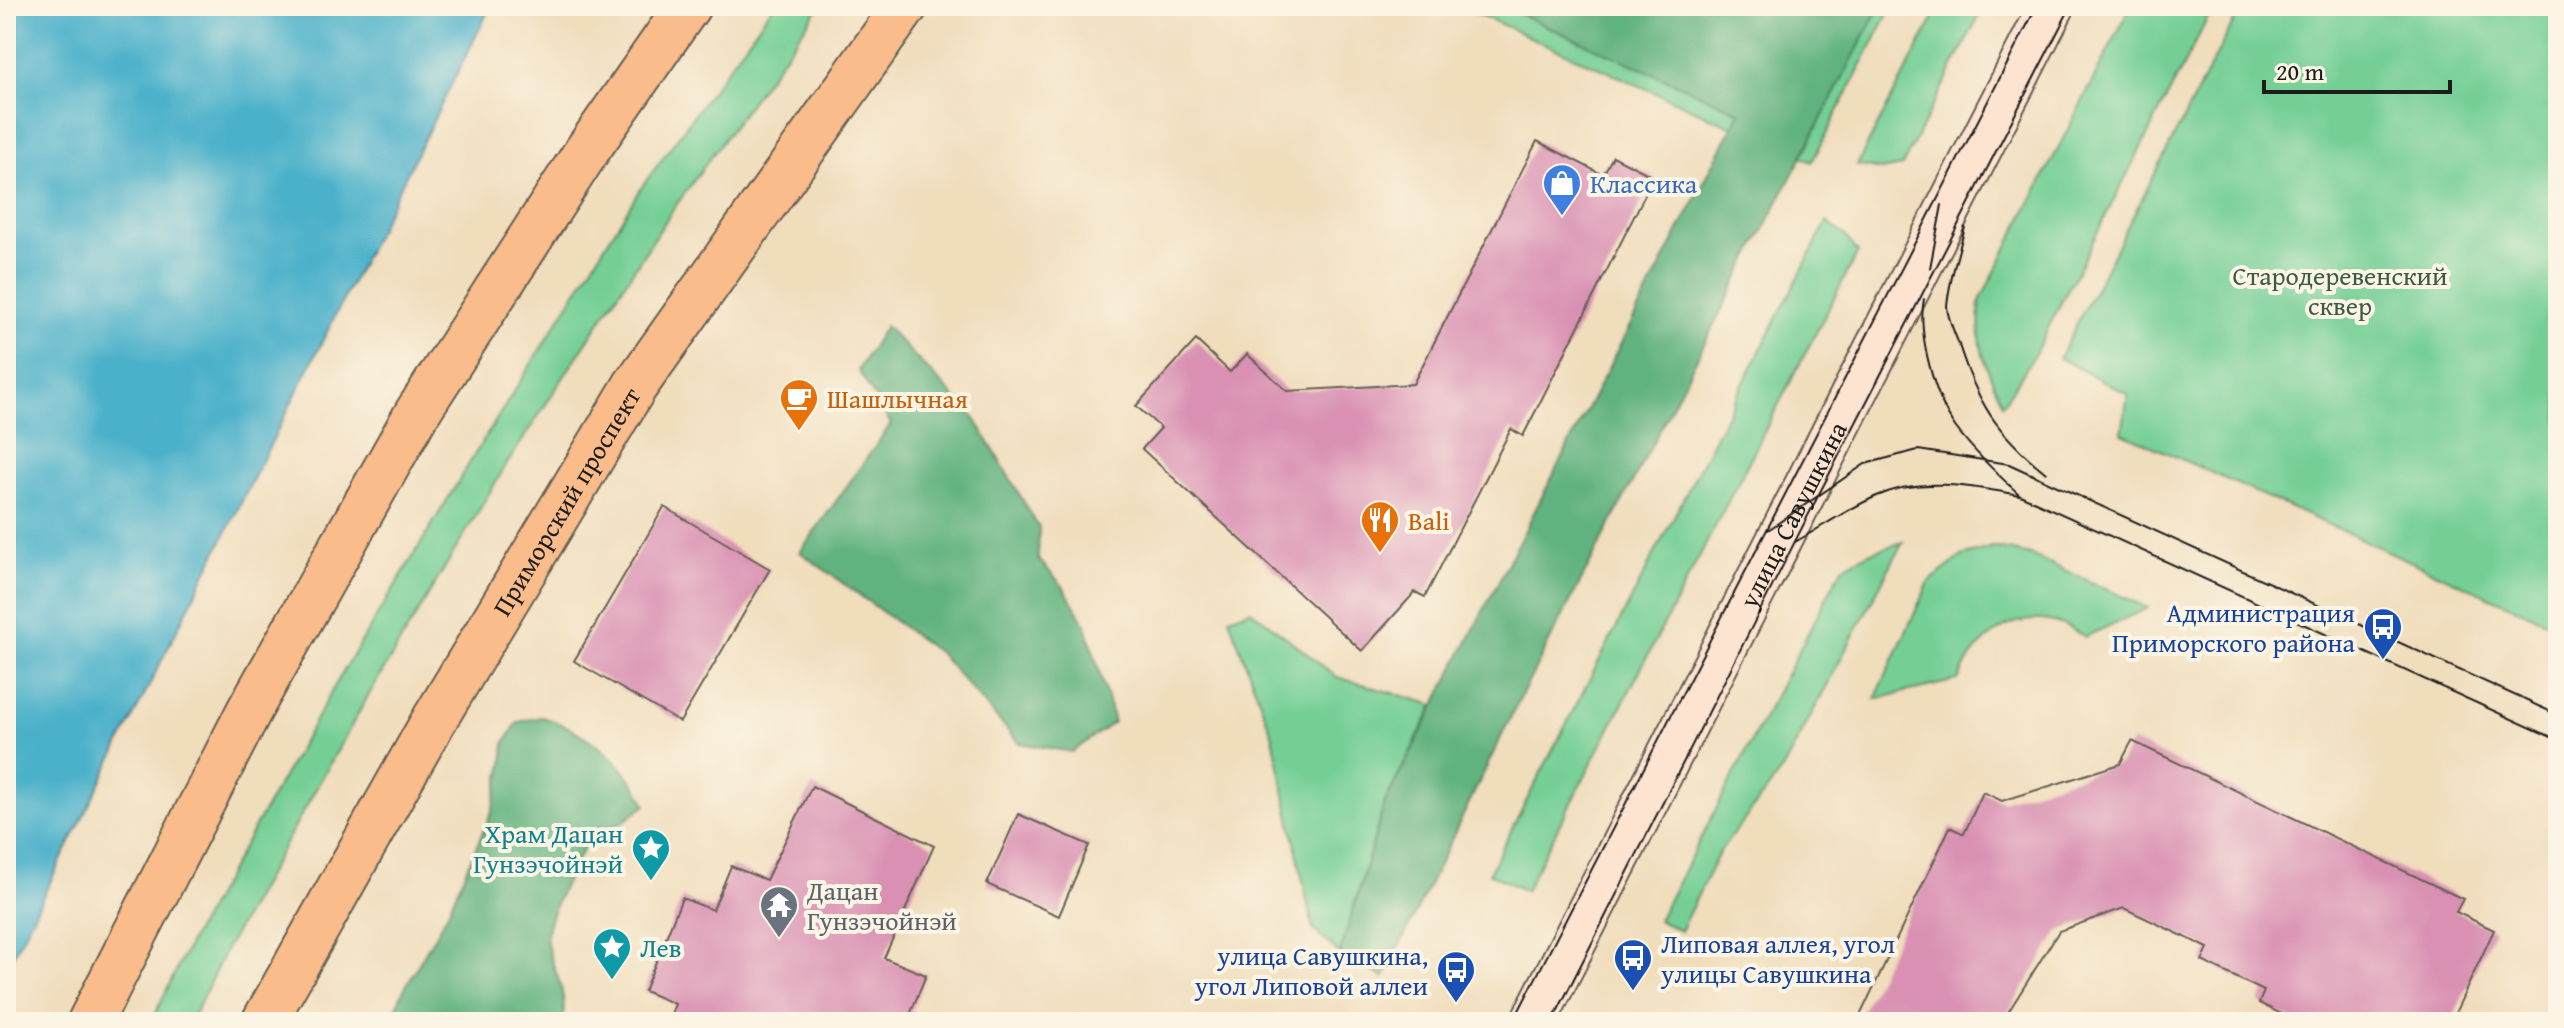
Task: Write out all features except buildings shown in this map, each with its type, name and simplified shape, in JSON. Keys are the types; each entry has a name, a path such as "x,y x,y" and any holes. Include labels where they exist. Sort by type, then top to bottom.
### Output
{"main road":[{"path":"90,1022 250,709 417,413 586,152 688,6"},
{"name":"Приморский проспект","path":"264,1022 433,722 635,386 905,6"},
{"name":"улица Савушкина","path":"1533,1022 2052,6"}],"green space":[{"path":"773,6 820,6 674,208 503,470 368,696 226,949 191,1022 151,1022 194,934 337,682 475,454 641,188"},
{"path":"1460,6 1892,6 1812,162"},
{"path":"1501,6 1880,6 1518,702 1384,978 1340,954 1385,802 1740,112"},
{"path":"1940,6 1984,6 1902,166 1881,170 1857,165"},
{"path":"2131,6 2214,6 2032,359 2003,404 1983,354 1980,301"},
{"name":"Стародеревенский сквер","path":"2242,6 2558,6 2558,627 2122,433 2128,394 2059,358"},
{"path":"1827,222 1844,235 1858,252 1525,891 1489,873"},
{"path":"885,326 974,417 1039,528 1038,559 1063,586 1086,626 1114,722 1072,752 1019,743 939,653 800,552 891,424 858,370"},
{"path":"1903,542 1782,770 1719,853 1680,931 1658,920 1842,568 1869,553"},
{"path":"1993,547 2031,555 2148,608 2085,637 2066,626 2045,621 2028,620 2013,624 1986,640 1958,680 1875,699 1929,582 1962,556"},
{"path":"1251,610 1337,677 1434,705 1385,802 1340,954 1313,929 1273,737 1229,618"},
{"path":"542,717 574,730 603,750 628,776 646,805 620,824 596,829 557,902 547,932 547,943 562,990 563,1022 392,1022 401,995 446,916 492,811 505,742 518,722"}],"water":[{"path":"6,6 488,6 489,10 6,970"}],"tram line":[{"path":"1513,1022 2037,6"},
{"path":"1552,1022 2071,6"},
{"path":"1930,268 1942,205"},
{"path":"1965,227 1948,296 1949,319 1973,382 1990,415 2014,444 2046,473"},
{"path":"1924,299 1926,348 1935,384 1948,416 1971,446 2020,495"},
{"path":"1768,530 1865,464 1918,450 2009,464 2558,715"},
{"path":"1795,542 1856,506 1912,486 1948,485 2020,495 2558,740"}],"place":[{"name":"Классика","path":"1562,217"},
{"name":"Шашлычная","path":"799,432"},
{"name":"Bali","path":"1380,554"},
{"name":"Администрация Приморского района","path":"2383,661"},
{"name":"Храм Дацан Гунзэчойнэй","path":"651,882"},
{"name":"Дацан Гунзэчойнэй","path":"779,939"},
{"name":"Лев","path":"612,981"},
{"name":"Липовая аллея, угол улицы Савушкина","path":"1633,992"},
{"name":"улица Савушкина, угол Липовой аллеи","path":"1456,1004"}]}
